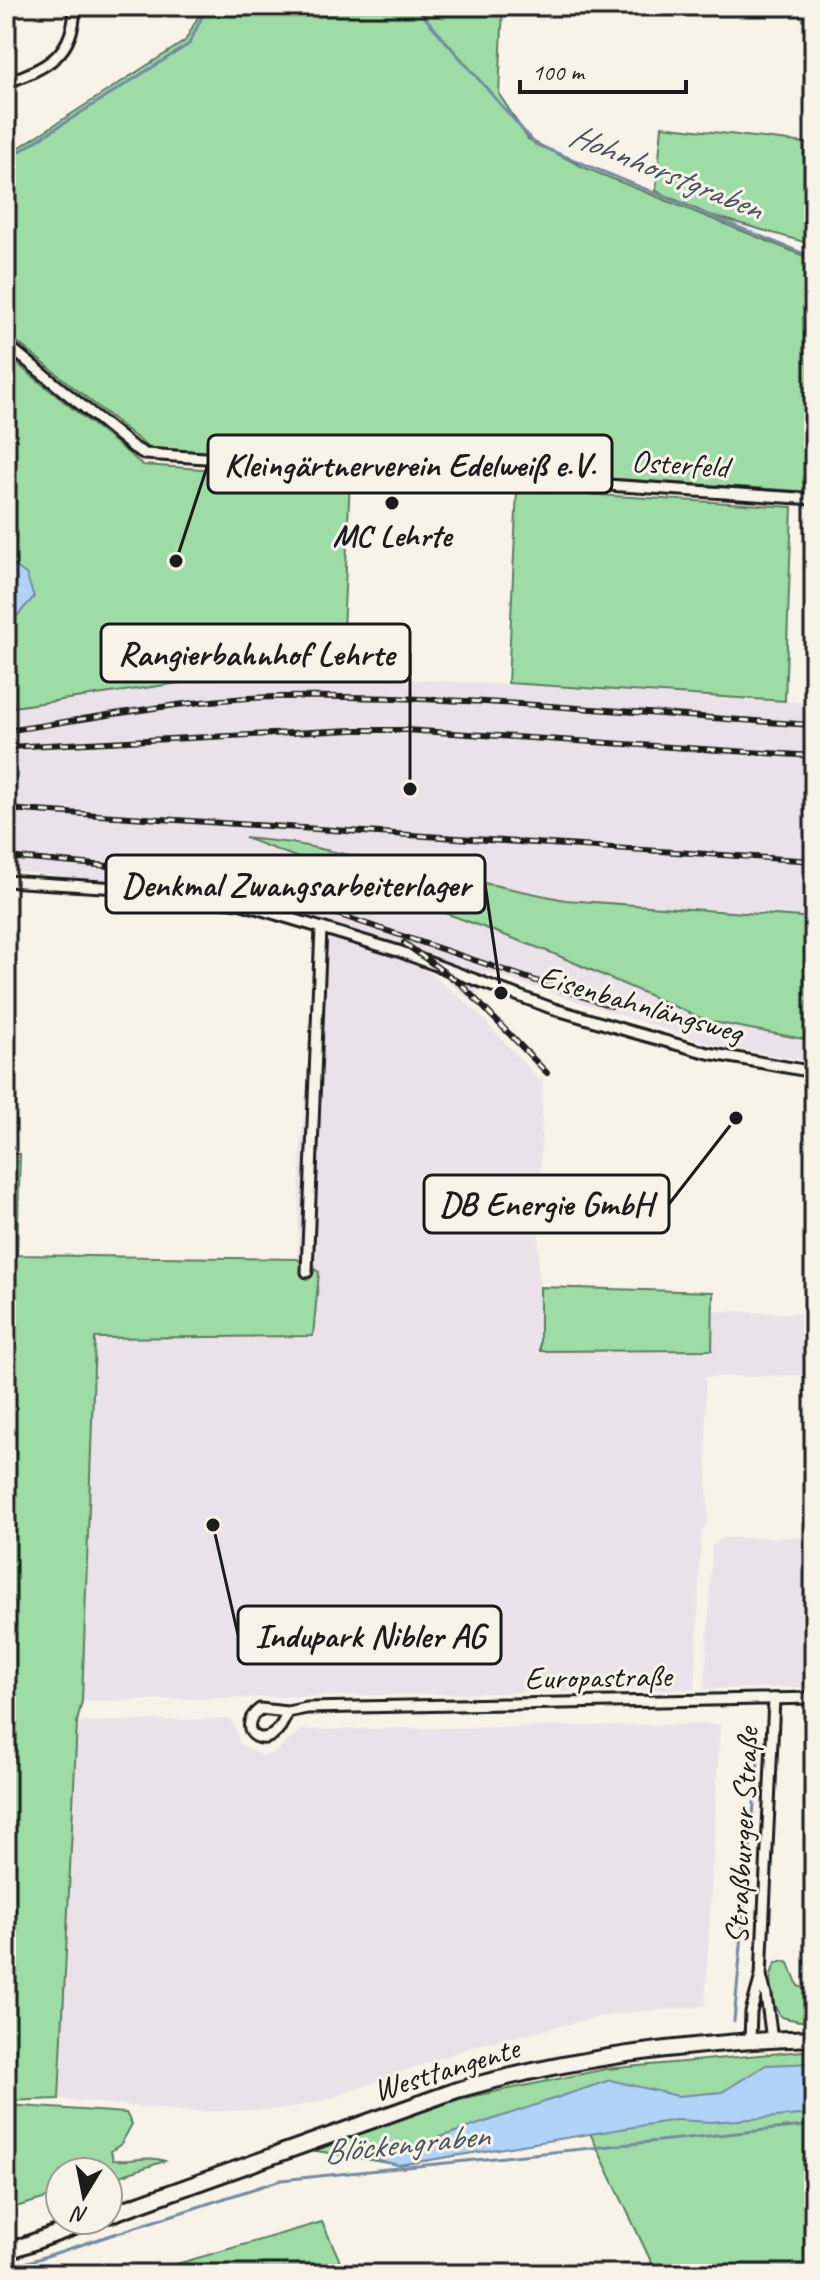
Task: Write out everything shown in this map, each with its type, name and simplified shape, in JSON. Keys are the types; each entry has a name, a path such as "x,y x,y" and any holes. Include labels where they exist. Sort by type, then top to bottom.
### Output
{"main road":[{"name":"Westtangente","path":"124,2209 457,2090 515,2074 615,2054 814,2038"},
{"path":"6,2252 50,2236"}],"street":[{"path":"6,83 54,62 68,40 75,6"},
{"name":"Osterfeld","path":"6,344 145,454 814,499"},
{"name":"Eisenbahnlängsweg","path":"6,881 118,888 239,903 398,951 554,1009 632,1032 708,1053 814,1072"},
{"path":"307,1272 321,928"},
{"name":"Europastraße","path":"287,1712 307,1708 814,1698"},
{"name":"Straßburger Straße","path":"750,2041 751,2012 761,1976 774,1699"},
{"name":"Straßburger Straße","path":"761,1976 772,2040"}],"shaded area":[{"path":"341,675 814,703 814,1062 711,1044 486,972 473,1002 431,968 402,958 430,973 477,1012 539,1080 543,1077 538,1265 541,1349 712,1350 713,1311 814,1314 814,1375 705,1377 708,1523 701,1532 695,1689 82,1701 95,1337 313,1336 319,1272 297,1259 301,1144 317,981 326,934 397,955 318,922 234,896 6,870 6,709 228,676"},
{"path":"814,1537 814,1687 705,1689 712,1547 723,1538"},
{"path":"228,1719 233,1723 240,1744 260,1755 272,1754 302,1730 720,1724 705,2006 613,2014 474,2046 326,2100 285,2109 193,2112 59,2099 77,1722"}],"green space":[{"path":"204,6 503,6 499,94 528,139 583,167 814,260 814,492 149,448 6,333 6,156 185,41"},
{"path":"662,126 814,144 814,245 707,214 656,191"},
{"path":"6,355 143,465 350,479 341,675 228,676 6,708"},
{"path":"517,490 792,507 785,701 508,683"},
{"path":"245,838 292,843 565,900 814,918 814,1041 708,1021 552,953"},
{"path":"6,1153 20,1154 17,1255 297,1259 319,1272 313,1336 95,1338 82,1701 77,1722 59,2099 6,2101"},
{"path":"540,1287 713,1292 712,1350 540,1351"},
{"path":"776,1963 789,1963 798,1986 814,1992 814,2021 781,2017 777,2011 772,1998 771,1976"},
{"path":"814,2050 814,2274 657,2274 590,2133 400,2165 305,2149 445,2102 606,2069"},
{"path":"6,2105 126,2113 132,2124 121,2144 111,2151 112,2156 44,2156 44,2199 6,2210"},
{"path":"124,2160 165,2161 124,2175"},
{"path":"322,2222 346,2274 142,2274"}],"water":[{"path":"6,560 26,574 34,597 6,628"},
{"path":"814,2063 814,2114 711,2122 676,2120 398,2165 375,2159 610,2080 678,2096 722,2092 766,2065"}],"waterway":[{"path":"6,160 189,44 207,6"},
{"name":"Hohnhorstgraben","path":"415,6 535,144 814,258"},
{"path":"734,2021 760,1739"},
{"name":"Blöckengraben","path":"22,2274 16,2266 281,2180 814,2125"}],"railway":[{"path":"6,731 174,705 276,697 478,702 814,725"},
{"path":"6,747 405,730 814,756"},
{"path":"6,809 814,861"},
{"path":"6,857 131,868 199,878 261,892 334,913 611,1006"},
{"path":"404,943 462,985 547,1073"}],"place":[{"name":"MC Lehrte","path":"392,503"},
{"name":"Kleingärtnerverein Edelweiß e.V.","path":"176,561"},
{"name":"Rangierbahnhof Lehrte","path":"410,789"},
{"name":"Denkmal Zwangsarbeiterlager","path":"501,993"},
{"name":"DB Energie GmbH","path":"736,1118"},
{"name":"Indupark Nibler AG","path":"213,1525"}]}
